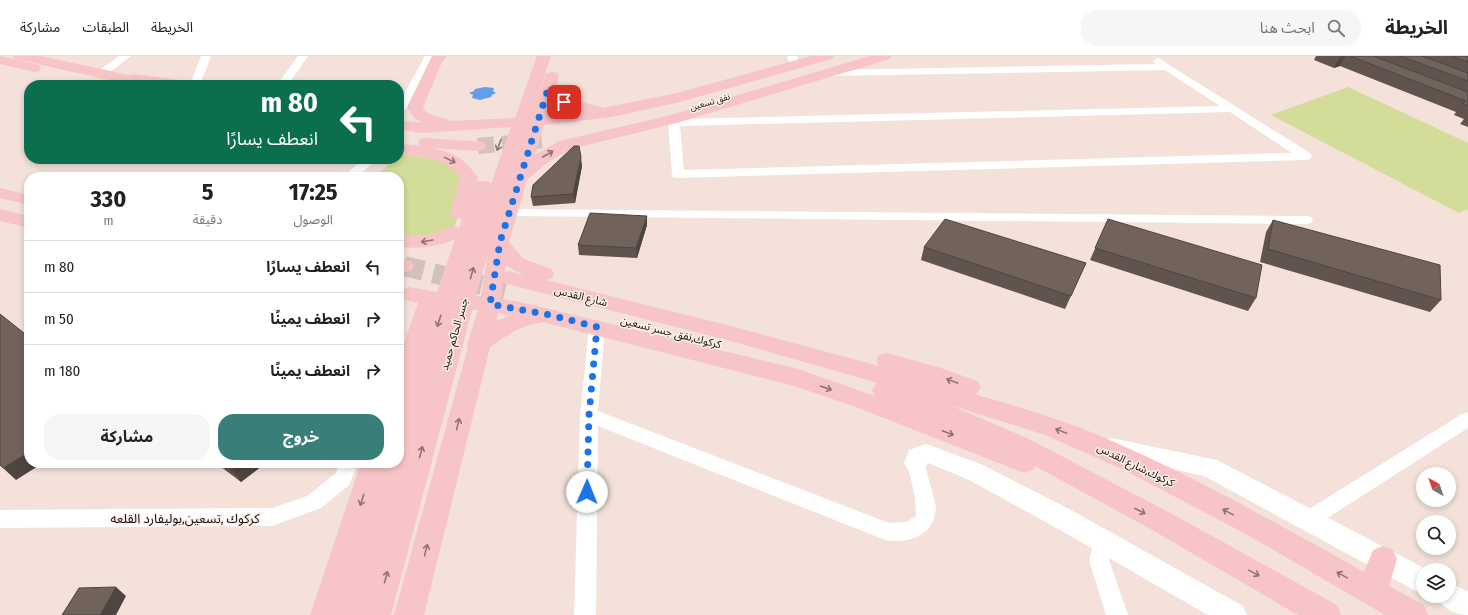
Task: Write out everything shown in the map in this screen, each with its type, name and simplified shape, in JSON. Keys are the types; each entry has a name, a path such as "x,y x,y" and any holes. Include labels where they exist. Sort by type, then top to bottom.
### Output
{"main road":[{"path":"20,56 107,80"},
{"path":"440,56 436,60 415,107 417,112 422,116 446,124 543,131 612,112 680,97 794,60 826,56"},
{"name":"نفق تسعين","path":"543,131 597,124 661,109 847,56"},
{"name":"نفق تسعين","path":"543,131 621,126 872,56"},
{"path":"519,179 536,161 549,152 565,145 673,122 884,56"},
{"path":"409,615 478,345 501,291 500,242 519,179 543,131 548,89 539,58"},
{"name":"جسر الحاكم حميد","path":"404,436 429,351 472,218 539,58"},
{"name":"جسر الحاكم حميد","path":"376,615 447,357 488,218 539,58"},
{"path":"0,60 106,80"},
{"path":"126,80 148,80"},
{"path":"548,89 557,98 572,105 590,110 612,112"},
{"path":"404,126 423,128 466,125"},
{"path":"404,133 479,142 404,141"},
{"path":"404,150 431,153 450,159 460,165 469,178 453,232 404,375"},
{"path":"0,192 24,191"},
{"path":"0,192 24,199"},
{"path":"0,206 24,210"},
{"path":"0,215 24,221"},
{"path":"404,253 412,243 429,241 446,236 453,232"},
{"path":"500,242 509,258 527,269 577,283 800,336 933,374 995,397 1037,422"},
{"path":"404,290 430,299 501,291 550,315 805,381 864,401 1114,498"},
{"path":"404,290 415,302 421,325"},
{"name":"كركوك,نفق جسر تسعين","path":"501,291 766,355 838,368"},
{"path":"478,345 493,332 510,323 530,317 550,315"},
{"path":"838,368 892,392 965,421 1020,446 1114,498 1171,526 1326,615"},
{"name":"كركوك,شارع القدس","path":"838,368 1037,422 1090,443 1192,492 1413,615"},
{"path":"325,615 372,468"},
{"path":"351,615 395,468"},
{"path":"1372,592 1382,559"}],"street":[{"path":"112,80 126,56"},
{"path":"196,80 206,56"},
{"path":"286,80 303,56"},
{"path":"404,104 430,56"},
{"path":"1150,56 1232,108 1306,156 678,174 673,122 1232,108"},
{"path":"831,73 1167,67"},
{"path":"355,172 365,164"},
{"path":"509,213 1306,220"},
{"path":"585,615 589,415 597,327"},
{"path":"589,415 885,531 899,533 912,530 922,524 926,516 927,506 917,473 916,462 917,457 921,454 931,454 975,472 1062,518 1233,615"},
{"path":"1308,520 1468,419"},
{"path":"1090,443 1209,467 1416,576"},
{"name":"كركوك ,تسعين,بوليفارد القلعه","path":"0,519 272,517 314,502 342,479 347,468"},
{"path":"1103,542 1099,560 1117,615"},
{"path":"1456,599 1468,605"}],"green space":[{"path":"1348,87 1468,143 1468,209 1459,213 1271,115"},
{"path":"404,154 456,163 467,186 453,232 404,240 404,172 380,172 390,164 404,164"}],"water":[{"path":"485,87 494,88 493,91 496,93 491,97 480,100 472,98 473,95 469,93 475,89"}],"building":[{"path":"1350,56 1373,56 1468,92 1468,106 1462,103 1466,101"},
{"path":"1400,56 1422,56 1468,73 1468,81"},
{"path":"1451,56 1468,56 1468,62"},
{"path":"574,146 579,146 581,157 573,194 531,197 533,185"},
{"path":"590,213 647,216 636,248 578,245"},
{"path":"945,219 1086,263 1071,296 924,247"},
{"path":"1108,219 1262,265 1256,298 1095,248"},
{"path":"1273,220 1440,265 1441,300 1268,249"},
{"path":"0,314 24,333 24,455 3,468 0,465"},
{"path":"116,587 100,615 62,615 79,588"}],"tunnel":[{"path":"478,146 546,140"},
{"path":"404,266 505,291"}],"route":[{"path":"564,102 552,94 548,89 500,242 490,304 550,315 597,327 589,415 587,492"}]}
